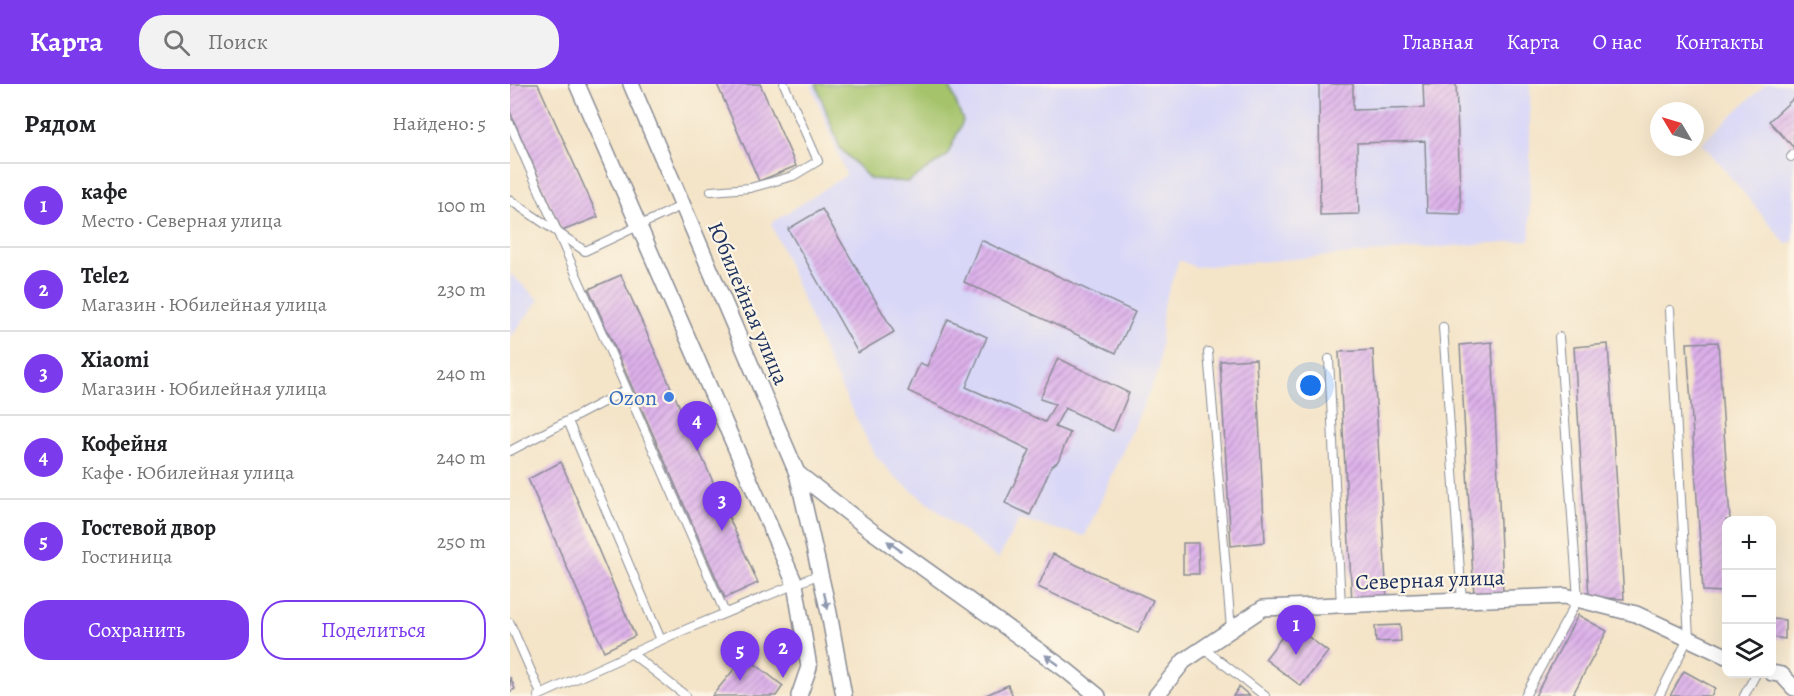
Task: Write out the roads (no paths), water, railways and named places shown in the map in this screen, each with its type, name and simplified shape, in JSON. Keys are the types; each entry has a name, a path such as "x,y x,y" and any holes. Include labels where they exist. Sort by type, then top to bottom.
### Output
{"street":[{"path":"577,84 795,585 809,667 800,696"},
{"name":"Юбилейная улица","path":"631,84 797,473 814,544 844,696"},
{"path":"797,473 873,532 1066,670 1098,696"},
{"name":"Северная улица","path":"1156,696 1184,661 1263,608 1564,596 1636,614 1722,654"},
{"path":"1783,672 1794,688"}],"lane":[{"path":"711,191 750,188 793,176 818,161 784,84"},
{"path":"510,124 725,613"},
{"path":"510,200 585,250 683,205"},
{"path":"1659,696 1689,637 1670,310"},
{"path":"1443,327 1462,601"},
{"path":"1525,696 1578,599 1559,337"},
{"path":"1208,352 1231,629"},
{"path":"1329,359 1341,606"},
{"path":"510,451 626,390"},
{"path":"568,421 661,640"},
{"path":"510,623 540,695 661,640 820,574"},
{"path":"1203,648 1265,696"},
{"path":"631,653 686,696"},
{"path":"1744,696 1754,678"}],"place":[{"name":"Ozon","path":"669,397"},
{"name":"Кофейня","path":"697,451"},
{"name":"Xiaomi","path":"722,531"},
{"name":"кафе","path":"1296,655"},
{"name":"Tele2","path":"783,678"},
{"name":"Гостевой двор","path":"740,681"}]}
